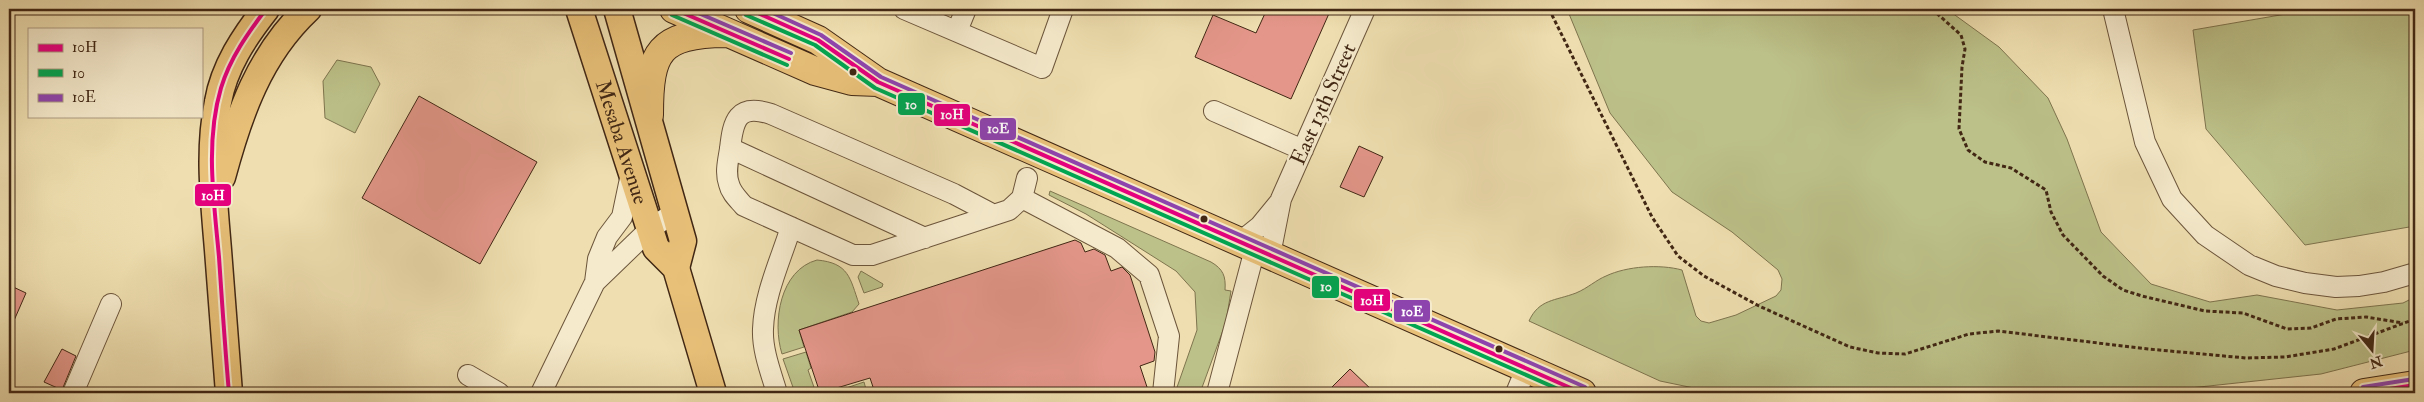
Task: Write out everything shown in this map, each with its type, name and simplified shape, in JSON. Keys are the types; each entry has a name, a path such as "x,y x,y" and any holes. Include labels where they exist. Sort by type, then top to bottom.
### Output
{"highway":[{"path":"674,9 836,78 878,82"},
{"path":"749,9 818,40 878,82 1255,249 1521,381 1582,393"},
{"path":"649,115 650,74 661,50 684,37 729,33"},
{"path":"2364,393 2415,385"}],"main road":[{"path":"229,393 214,204 213,134 218,101 233,59 245,36 266,9"},
{"path":"214,204 235,129 252,84 268,58 308,9"},
{"name":"Mesaba Avenue","path":"579,9 656,248 676,268 713,393"},
{"name":"Mesaba Avenue","path":"617,9 649,115 683,241 676,268"}],"street":[{"path":"904,9 1042,68 1063,9"},
{"path":"957,31 966,9"},
{"name":"East 13th Street","path":"1255,249 1281,199 1365,9"},
{"path":"2113,9 2145,142 2172,199 2205,234 2249,265 2276,276 2305,283 2336,287 2359,286 2384,282 2415,273"},
{"path":"994,215 954,194 758,110 743,112 735,122 727,173 728,183 735,196 744,206 853,255 872,255 925,238 994,215 1009,210 1022,198 1027,178"},
{"path":"1214,111 1303,150"},
{"path":"730,148 925,238"},
{"path":"540,393 594,282 598,259 604,244 622,217 631,171"},
{"path":"1022,198 1117,248 1149,275 1169,336 1163,393"},
{"name":"East 13th Street","path":"1255,249 1267,219 1281,199"},
{"path":"594,282 650,229 675,212"},
{"path":"777,393 765,350 764,317 768,297 790,227"},
{"path":"1217,393 1255,249"},
{"path":"72,393 111,304"},
{"path":"468,376 499,393"}],"path":[{"path":"1550,9 1652,217 1678,256 1704,276 1759,306 1850,347 1878,354 1905,354 1931,348 1969,334 1998,331 2148,349 2266,358 2309,354 2334,349 2415,321"},
{"path":"1932,9 1962,35 1965,49 1962,67 1959,129 1968,150 1985,162 2011,168 2046,190 2052,212 2063,235 2103,276 2123,290 2205,311 2243,313 2287,329 2311,328 2336,319 2366,317 2406,324"}],"green space":[{"path":"1567,9 1948,10 1999,47 2048,98 2067,139 2101,232 2151,284 2210,302 2257,295 2337,310 2403,303 2415,297 2415,350 2321,374 2190,388 2094,393 1718,393 1660,381 1529,321 1538,308 1548,302 1576,293 1614,273 1633,268 1664,267 1682,270 1696,316 1701,321 1709,323 1736,315 1776,296 1781,290 1782,279 1778,270 1732,232 1672,192 1610,113"},
{"path":"2315,9 2415,9 2415,226 2305,245 2206,129 2193,30"},
{"path":"337,60 371,67 380,84 355,133 325,118 323,81"},
{"path":"1050,191 1211,262 1221,270 1225,281 1225,290 1231,291 1226,322 1200,393 1175,393 1197,330 1195,292 1176,271 1086,214 1049,195"},
{"path":"817,260 836,264 847,273 859,304 852,312 799,330 804,347 782,354 778,327 782,299 787,286 795,274 804,266"},
{"path":"861,271 883,284 882,287 864,293 858,277"},
{"path":"806,352 811,368 808,370 816,393 795,393 783,359"},
{"path":"864,382 867,393 831,393"}],"building":[{"path":"1267,9 1331,9 1291,99 1195,57 1213,15 1256,33"},
{"path":"419,96 537,162 480,264 362,198"},
{"path":"1359,146 1383,157 1364,197 1340,187"},
{"path":"1075,240 1081,243 1085,252 1094,249 1105,255 1111,271 1122,267 1130,275 1155,352 1154,361 1140,366 1149,393 875,393 870,378 820,393 799,330"},
{"path":"9,285 26,293 9,332"},
{"path":"62,349 76,356 62,390 44,382"},
{"path":"1350,369 1375,393 1326,393"}],"transit line":[{"name":"10H","path":"229,393 213,194 213,129 221,88 229,66 246,37 266,9"},
{"name":"10H","path":"674,9 789,59"},
{"name":"10E","path":"689,9 791,53"},
{"name":"10H","path":"749,9 818,40 878,82 1582,393"},
{"name":"10E","path":"764,9 821,35 881,77 1585,387"},
{"name":"10","path":"672,15 787,65"},
{"name":"10","path":"746,15 815,45 875,88 1567,393"},
{"name":"10E","path":"2363,387 2414,379"},
{"name":"10H","path":"2364,393 2415,385"}]}
